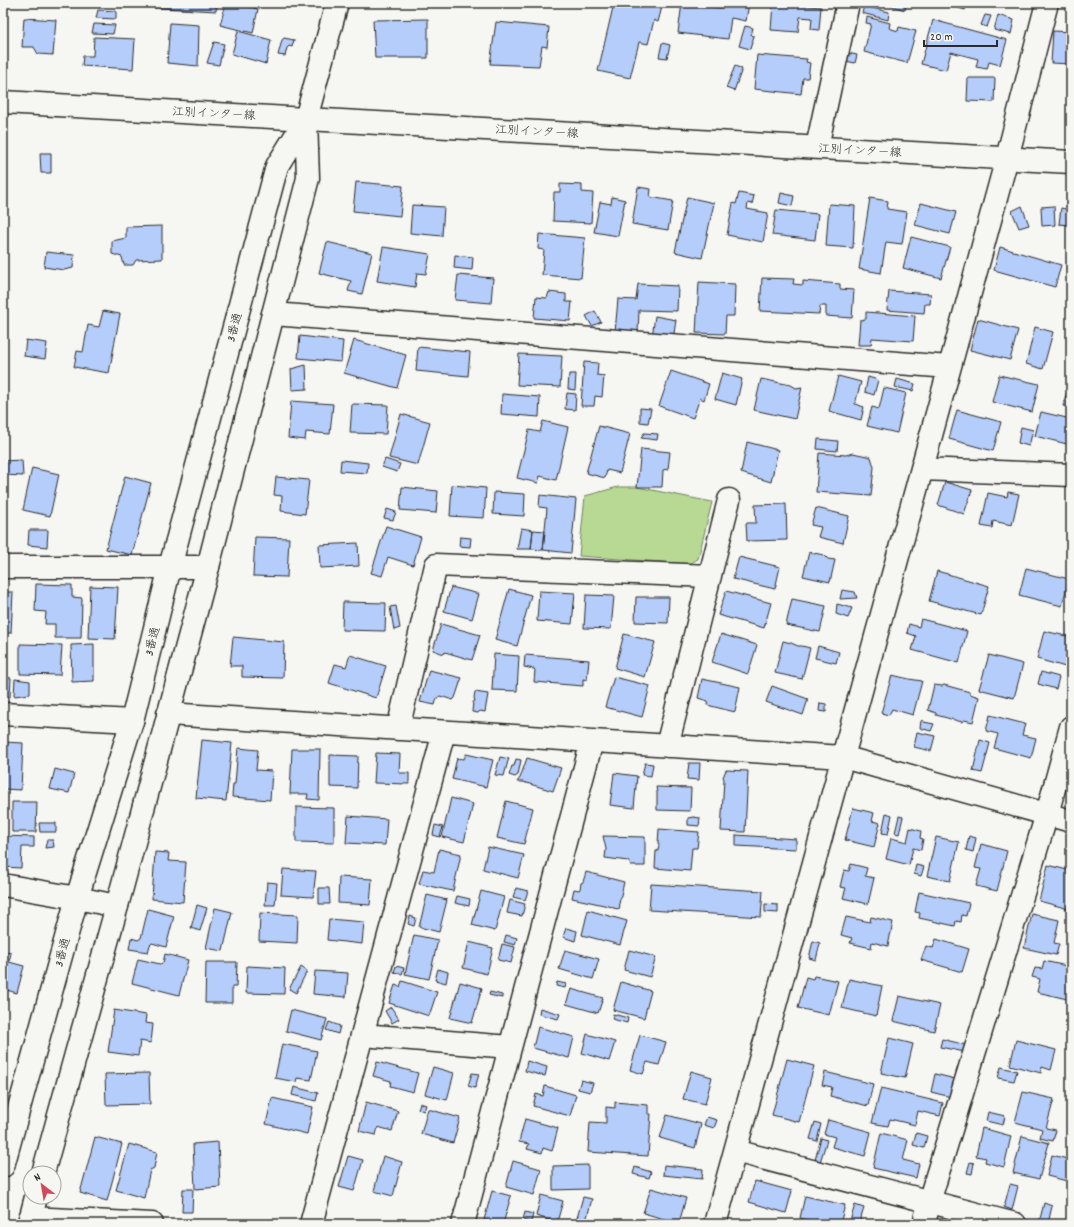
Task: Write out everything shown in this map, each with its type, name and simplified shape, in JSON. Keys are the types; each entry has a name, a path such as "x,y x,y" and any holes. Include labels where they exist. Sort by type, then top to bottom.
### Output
{"street":[{"name":"3番通","path":"3,1166 77,898 132,721 170,566 277,166 306,118 338,3"},
{"path":"817,147 848,3"},
{"path":"715,1224 1007,158 1047,3"},
{"name":"江別インター線","path":"3,102 1071,162"},
{"name":"3番通","path":"45,1165 208,568 308,178 306,118"},
{"path":"273,314 950,367"},
{"path":"922,469 1071,476"},
{"path":"667,746 730,500"},
{"path":"398,729 436,565 710,576"},
{"path":"3,567 170,566 208,568"},
{"path":"3,714 132,721"},
{"path":"168,714 843,757 1071,821"},
{"path":"924,1224 929,1202 1047,814 1071,727"},
{"path":"311,1224 444,732"},
{"path":"463,1224 592,741"},
{"path":"3,885 117,906"},
{"path":"362,1035 510,1047"},
{"path":"735,1151 1015,1224"},
{"path":"34,1205 29,1221 152,1224"}],"green space":[{"path":"618,487 637,487 712,502 698,559 689,564 579,556 585,496"}],"building":[{"path":"143,3 217,3 216,11 142,7"},
{"path":"226,3 258,9 253,33 220,25"},
{"path":"614,3 663,3 658,22 654,20 648,44 639,42 630,78 598,71"},
{"path":"682,3 721,8 722,3 749,3 746,21 731,18 728,39 678,33"},
{"path":"773,3 821,7 819,30 811,29 812,18 800,17 798,32 771,30"},
{"path":"882,3 907,3 905,10"},
{"path":"967,3 965,10 946,4"},
{"path":"864,6 889,12 888,20 862,13"},
{"path":"98,10 116,11 116,19 96,18"},
{"path":"985,15 991,16 987,27 981,25"},
{"path":"998,15 1014,20 1011,34 994,30"},
{"path":"867,17 890,23 889,28 898,31 899,27 916,31 907,63 864,52 871,24 866,23"},
{"path":"24,18 56,20 53,55 38,54 34,47 22,47"},
{"path":"428,19 428,58 375,58 373,20"},
{"path":"933,20 1007,40 1000,65 989,62 987,69 976,67 978,59 951,52 946,70 921,64"},
{"path":"496,22 549,27 547,47 542,46 539,66 490,64"},
{"path":"170,23 199,25 198,66 167,63"},
{"path":"94,24 115,25 113,34 92,33"},
{"path":"745,26 753,28 751,35 754,36 750,49 739,46"},
{"path":"238,31 271,40 266,64 232,54"},
{"path":"1053,31 1071,32 1071,64 1051,63"},
{"path":"94,37 135,39 133,69 82,66 83,56 93,56"},
{"path":"284,38 294,40 292,47 289,46 287,48 285,56 278,55 282,40"},
{"path":"214,42 224,44 219,65 207,63"},
{"path":"662,43 670,45 667,58 659,57"},
{"path":"848,53 857,55 855,63 846,61"},
{"path":"757,55 807,59 806,62 810,63 808,78 803,78 801,94 754,89"},
{"path":"735,66 742,69 734,91 726,88"},
{"path":"968,78 995,78 994,102 967,101"},
{"path":"40,153 51,153 51,173 41,173"},
{"path":"356,182 403,186 400,216 353,211"},
{"path":"560,184 582,185 582,192 593,193 591,223 553,221 554,192 560,192"},
{"path":"638,187 651,189 650,197 673,201 668,230 632,224"},
{"path":"739,193 754,196 752,204 748,203 747,209 768,213 763,242 727,235 733,203 736,204"},
{"path":"781,193 794,196 792,206 779,203"},
{"path":"612,197 625,200 618,236 594,232 600,202 611,204"},
{"path":"687,197 714,203 702,258 675,252"},
{"path":"870,198 888,201 887,209 907,212 902,244 886,242 881,273 859,269"},
{"path":"921,203 956,212 950,234 915,225"},
{"path":"829,204 855,206 853,248 826,246"},
{"path":"412,205 444,207 442,236 410,233"},
{"path":"1022,206 1029,225 1019,228 1012,211"},
{"path":"1054,206 1055,225 1042,226 1041,207"},
{"path":"1061,208 1070,210 1068,225 1059,224"},
{"path":"776,210 818,214 815,240 772,235"},
{"path":"162,226 162,259 136,260 133,265 124,265 122,257 112,254 112,241 126,238 126,227"},
{"path":"539,234 585,238 581,278 542,275 544,250 538,249"},
{"path":"911,237 950,247 941,278 903,268"},
{"path":"327,242 372,253 362,294 348,291 351,281 319,273"},
{"path":"383,247 430,254 426,274 417,273 415,287 377,281"},
{"path":"1000,247 1061,265 1055,287 994,270"},
{"path":"46,252 74,255 73,268 64,270 44,267"},
{"path":"455,255 473,257 472,270 454,268"},
{"path":"458,275 493,278 491,303 455,300"},
{"path":"762,278 794,279 793,284 803,285 803,281 840,284 840,289 854,290 852,318 826,316 826,306 820,306 819,314 760,311"},
{"path":"699,282 735,284 734,316 726,316 725,334 696,333"},
{"path":"638,284 678,286 677,311 639,310 638,333 615,332 618,299 636,300"},
{"path":"889,291 931,294 930,304 925,304 924,313 887,310"},
{"path":"549,292 566,294 566,302 572,302 570,321 534,318 536,297 547,298"},
{"path":"103,311 120,314 109,373 74,367 77,351 83,352 88,325 99,327"},
{"path":"595,311 601,322 592,326 586,316"},
{"path":"866,312 915,316 913,341 872,338 871,345 858,345 860,320 866,319"},
{"path":"655,316 676,320 673,340 652,337"},
{"path":"978,319 1018,330 1010,360 970,350"},
{"path":"1035,327 1053,332 1043,369 1026,364"},
{"path":"300,336 343,341 341,362 298,358"},
{"path":"26,340 47,343 45,359 24,356"},
{"path":"354,340 406,355 397,388 344,373"},
{"path":"418,347 470,352 468,376 416,371"},
{"path":"519,354 562,356 560,387 517,385"},
{"path":"584,362 598,363 597,375 604,376 602,397 595,396 594,406 581,406"},
{"path":"306,365 307,389 292,390 291,369"},
{"path":"671,371 709,384 704,400 700,398 693,418 659,406"},
{"path":"722,373 742,379 736,405 715,399"},
{"path":"569,374 576,374 575,390 568,389"},
{"path":"999,375 1039,384 1032,412 992,402"},
{"path":"838,376 861,382 855,404 864,407 861,420 829,411"},
{"path":"868,377 878,380 874,395 865,392"},
{"path":"1071,377 1071,408 1063,406"},
{"path":"761,379 791,385 796,388 802,387 795,419 754,410"},
{"path":"897,379 915,384 913,391 895,387"},
{"path":"884,388 906,393 897,433 867,426 872,407 879,409"},
{"path":"567,393 576,394 575,410 565,409"},
{"path":"502,394 540,397 539,417 501,414"},
{"path":"291,401 333,404 330,434 306,432 305,440 288,438"},
{"path":"352,404 388,405 386,434 350,433"},
{"path":"640,408 651,409 648,423 640,422"},
{"path":"957,410 1001,422 993,451 949,439"},
{"path":"1041,412 1071,419 1071,445 1035,436"},
{"path":"401,414 430,422 418,465 389,458"},
{"path":"543,421 568,427 556,480 540,476 538,483 517,478 529,430 540,432"},
{"path":"599,426 630,434 620,473 607,470 605,478 586,473"},
{"path":"1021,427 1033,430 1029,446 1018,443"},
{"path":"644,433 658,434 657,440 641,438"},
{"path":"818,439 838,441 837,451 817,449"},
{"path":"747,442 778,450 771,482 741,473"},
{"path":"641,449 670,452 668,469 663,470 662,487 637,487"},
{"path":"819,453 846,455 853,453 871,457 874,467 871,496 816,492"},
{"path":"385,459 400,464 397,472 382,467"},
{"path":"22,460 23,476 3,475 3,461"},
{"path":"341,460 368,463 367,473 340,471"},
{"path":"32,468 59,474 50,516 23,510"},
{"path":"125,476 151,483 132,555 106,549"},
{"path":"276,477 309,480 305,514 281,511 282,496 274,495"},
{"path":"945,482 972,490 964,514 938,505"},
{"path":"452,485 486,488 484,518 450,516"},
{"path":"402,487 438,491 436,513 400,510"},
{"path":"494,492 525,494 524,516 493,514"},
{"path":"1008,492 1019,494 1012,525 993,521 992,528 981,526 988,493 1007,497"},
{"path":"540,495 576,499 571,553 543,550 547,508 539,507"},
{"path":"786,504 787,540 747,541 746,523 756,523 755,505"},
{"path":"816,508 849,516 843,543 818,537 821,527 811,525"},
{"path":"387,509 396,512 393,520 384,518"},
{"path":"386,526 421,537 413,565 388,557 382,576 371,573"},
{"path":"521,528 533,530 531,549 517,549"},
{"path":"29,530 48,530 47,547 28,545"},
{"path":"533,530 545,531 543,550 531,549"},
{"path":"255,537 289,538 287,577 253,576"},
{"path":"460,537 471,538 470,547 459,546"},
{"path":"358,543 359,566 320,568 319,545"},
{"path":"809,552 824,555 828,559 835,560 830,582 803,576"},
{"path":"739,557 780,567 775,589 733,579"},
{"path":"1026,568 1069,579 1062,606 1019,595"},
{"path":"937,571 989,586 981,615 929,601"},
{"path":"36,584 72,585 72,597 82,598 81,638 55,638 55,624 45,624 46,612 35,611"},
{"path":"90,586 118,587 115,639 88,638"},
{"path":"451,587 479,594 472,619 444,611"},
{"path":"509,589 531,595 517,646 495,640"},
{"path":"842,590 855,592 857,598 840,599"},
{"path":"539,591 575,593 572,624 537,621"},
{"path":"726,591 771,603 764,628 718,615"},
{"path":"3,592 13,592 11,633 3,633"},
{"path":"586,595 614,596 611,629 584,628"},
{"path":"636,597 669,597 668,623 635,622"},
{"path":"792,599 826,606 820,632 786,625"},
{"path":"343,602 386,603 385,631 342,630"},
{"path":"837,604 852,608 848,618 836,614"},
{"path":"396,606 400,628 394,630 390,607"},
{"path":"921,619 967,631 959,663 912,650 916,636 907,633 909,624 919,627"},
{"path":"441,624 480,635 472,660 433,650"},
{"path":"1044,631 1071,637 1071,660 1069,668 1037,659"},
{"path":"624,634 655,642 645,677 615,668"},
{"path":"721,634 757,645 748,674 712,662"},
{"path":"233,637 284,642 283,678 242,677 242,666 230,666"},
{"path":"783,641 810,648 802,679 775,673"},
{"path":"20,644 62,645 60,675 20,674"},
{"path":"94,644 94,681 72,682 71,645"},
{"path":"818,646 839,652 836,663 815,658"},
{"path":"494,654 519,656 517,691 492,690"},
{"path":"350,655 386,666 376,698 329,683 335,664 346,667"},
{"path":"525,655 589,660 587,680 583,679 583,686 534,682 535,670 524,667"},
{"path":"989,655 1023,664 1014,698 979,689"},
{"path":"429,670 462,678 453,700 440,696 437,698 435,705 420,702"},
{"path":"1041,672 1059,677 1056,689 1038,684"},
{"path":"892,675 922,681 913,715 892,709 889,715 881,713"},
{"path":"3,677 11,678 10,697 3,697"},
{"path":"614,677 650,686 642,717 605,707"},
{"path":"15,679 30,681 30,694 14,696"},
{"path":"702,679 740,687 735,712 707,705 708,701 698,698"},
{"path":"934,685 944,685 970,692 970,694 979,697 973,722 964,720 962,722 936,715 936,713 928,710"},
{"path":"772,686 808,699 803,715 766,702"},
{"path":"475,692 488,694 485,712 472,712 473,702 475,701"},
{"path":"820,703 826,704 826,712 819,711"},
{"path":"990,715 1025,724 1022,735 1036,738 1031,758 994,748 998,734 986,731"},
{"path":"923,720 924,722 934,724 931,731 920,728 921,721"},
{"path":"917,732 935,736 931,751 914,747"},
{"path":"202,740 232,743 226,801 196,798"},
{"path":"980,740 990,743 982,773 973,771"},
{"path":"3,742 23,743 21,790 3,789"},
{"path":"238,748 258,750 256,770 272,771 270,800 232,797 233,784 235,784"},
{"path":"292,749 320,749 319,800 307,799 308,794 290,794"},
{"path":"376,753 400,754 399,773 409,773 409,784 374,783"},
{"path":"466,754 493,760 486,787 452,779 457,758 464,759"},
{"path":"330,755 358,756 357,788 330,787"},
{"path":"500,757 509,759 504,776 495,775"},
{"path":"527,758 561,768 553,791 523,782 517,782 520,778"},
{"path":"516,759 521,760 518,775 515,777 509,775"},
{"path":"645,763 653,764 651,776 642,775"},
{"path":"689,763 700,763 699,780 687,779"},
{"path":"55,769 74,774 69,793 50,789"},
{"path":"726,770 748,771 745,832 721,831 723,777"},
{"path":"614,773 637,776 634,808 610,805"},
{"path":"656,787 691,788 690,811 657,810"},
{"path":"451,798 473,804 464,842 442,837"},
{"path":"506,801 533,808 524,844 497,838"},
{"path":"12,802 37,802 36,832 12,832"},
{"path":"296,807 334,808 334,843 296,842"},
{"path":"853,808 874,813 872,821 880,823 874,847 845,840"},
{"path":"886,813 892,815 888,834 882,833"},
{"path":"348,816 387,819 385,845 346,843"},
{"path":"899,816 903,817 899,834 895,833"},
{"path":"688,818 700,818 699,826 688,825"},
{"path":"39,823 56,823 56,832 40,832"},
{"path":"435,825 443,827 440,837 433,835"},
{"path":"910,828 921,831 920,838 923,839 921,850 913,848 909,865 886,859 891,838 907,842"},
{"path":"659,829 699,832 697,848 692,848 690,871 655,868 656,851 658,851 659,845"},
{"path":"736,835 796,839 796,849 736,846"},
{"path":"3,836 34,837 34,847 22,847 21,868 3,867"},
{"path":"603,836 645,837 645,866 631,866 628,861 605,858 606,849"},
{"path":"969,836 976,838 973,852 966,850"},
{"path":"936,837 959,842 950,881 927,876"},
{"path":"47,840 53,840 54,847 45,848"},
{"path":"981,844 1007,851 997,891 976,886 981,869 975,868"},
{"path":"488,847 524,855 518,878 483,869"},
{"path":"439,849 461,854 453,891 419,884 423,870 434,872"},
{"path":"155,852 169,853 168,861 186,862 183,902 152,899"},
{"path":"851,864 867,868 865,876 874,878 868,904 843,898 846,888 840,887 844,870 849,871"},
{"path":"916,865 924,867 921,876 914,874"},
{"path":"1048,865 1071,871 1071,901 1069,909 1039,901"},
{"path":"283,869 316,871 313,897 281,895"},
{"path":"586,872 624,882 619,909 572,898 574,889 580,889"},
{"path":"339,877 372,879 370,905 338,903"},
{"path":"267,882 277,883 275,905 265,905"},
{"path":"651,884 763,891 761,917 649,910"},
{"path":"319,888 329,888 330,904 319,904"},
{"path":"516,888 528,891 525,900 513,897"},
{"path":"481,891 504,897 495,931 472,925"},
{"path":"919,892 969,903 966,916 962,915 961,922 956,921 955,926 919,918 920,913 915,912"},
{"path":"427,895 447,900 439,932 419,927"},
{"path":"457,896 470,899 469,906 455,903"},
{"path":"510,900 525,904 522,916 507,913"},
{"path":"765,904 778,905 778,913 765,912"},
{"path":"197,905 207,908 200,931 191,928"},
{"path":"215,908 232,912 223,951 206,948"},
{"path":"148,909 174,916 166,947 152,943 148,952 129,949 131,938 138,940 141,938"},
{"path":"588,910 627,921 620,945 582,935"},
{"path":"260,913 298,915 297,943 259,941"},
{"path":"1032,914 1059,920 1054,943 1059,944 1056,955 1024,948"},
{"path":"410,916 416,918 414,926 408,924"},
{"path":"846,917 870,922 871,917 893,922 888,946 872,942 871,948 850,943 852,938 841,935"},
{"path":"329,919 364,922 362,944 327,940"},
{"path":"566,928 577,931 575,941 563,937"},
{"path":"414,935 438,940 429,979 405,974"},
{"path":"506,935 517,938 515,945 504,942"},
{"path":"936,939 969,949 962,972 921,960 926,946 933,948"},
{"path":"813,941 820,943 816,960 809,958"},
{"path":"469,942 493,948 487,974 463,968"},
{"path":"502,944 515,947 511,963 498,960"},
{"path":"565,950 599,959 593,979 559,969"},
{"path":"629,950 656,957 650,977 624,970"},
{"path":"3,951 11,953 9,962 24,966 17,993 3,989"},
{"path":"165,954 188,960 179,995 132,983 138,959 160,964 163,963"},
{"path":"1044,961 1071,967 1071,993 1069,993 1067,999 1037,992 1040,979 1032,977 1035,968 1042,969"},
{"path":"206,962 237,962 236,987 232,987 232,1003 205,1003"},
{"path":"247,966 285,968 284,994 246,993"},
{"path":"396,966 404,968 402,974 394,972"},
{"path":"301,967 307,971 296,993 289,989"},
{"path":"438,969 448,972 446,983 435,980"},
{"path":"315,971 348,973 346,997 313,994"},
{"path":"814,976 838,981 829,1015 798,1008 806,977 813,979"},
{"path":"849,979 882,986 876,1016 842,1008"},
{"path":"402,981 437,992 429,1016 389,1003 395,985 400,987"},
{"path":"460,982 482,988 472,1023 450,1018"},
{"path":"557,982 566,984 565,988 556,986"},
{"path":"621,982 651,991 644,1018 613,1010"},
{"path":"571,989 603,998 598,1013 566,1004"},
{"path":"490,992 502,995 502,998 489,995"},
{"path":"899,996 940,1005 934,1031 893,1021"},
{"path":"391,1007 399,1019 392,1023 385,1011"},
{"path":"540,1008 560,1014 558,1019 539,1014"},
{"path":"114,1010 146,1015 145,1023 153,1024 151,1043 140,1041 138,1056 108,1052"},
{"path":"291,1010 327,1019 321,1040 286,1031"},
{"path":"613,1014 628,1018 627,1023 612,1019"},
{"path":"329,1022 340,1026 338,1034 326,1030"},
{"path":"538,1027 574,1037 569,1058 533,1048"},
{"path":"587,1034 615,1042 609,1061 582,1053"},
{"path":"640,1035 666,1042 659,1065 647,1062 643,1074 630,1070"},
{"path":"889,1038 913,1044 905,1078 881,1073"},
{"path":"942,1039 966,1045 965,1052 940,1047"},
{"path":"1016,1040 1056,1050 1051,1070 1042,1067 1041,1073 1010,1065"},
{"path":"282,1044 317,1051 311,1080 297,1078 296,1082 275,1078"},
{"path":"787,1059 814,1066 799,1122 772,1115"},
{"path":"527,1061 547,1067 545,1076 525,1071"},
{"path":"377,1062 418,1073 413,1092 390,1086 391,1081 373,1076"},
{"path":"433,1067 454,1073 447,1100 425,1094"},
{"path":"1001,1067 1017,1071 1014,1081 998,1078"},
{"path":"691,1071 712,1077 705,1104 683,1099"},
{"path":"825,1072 873,1084 868,1106 830,1096 832,1087 822,1085"},
{"path":"149,1073 150,1104 106,1105 105,1074"},
{"path":"472,1073 479,1074 475,1088 468,1086"},
{"path":"935,1074 955,1079 951,1097 931,1092"},
{"path":"581,1080 593,1083 590,1092 578,1089"},
{"path":"545,1086 576,1095 570,1116 533,1106 536,1094 543,1096"},
{"path":"294,1087 318,1093 316,1101 292,1095"},
{"path":"881,1088 943,1103 940,1116 918,1111 915,1125 890,1119 888,1126 872,1123"},
{"path":"1023,1092 1054,1099 1046,1128 1056,1130 1053,1141 1040,1138 1042,1129 1015,1122"},
{"path":"272,1098 313,1107 307,1134 266,1124"},
{"path":"366,1102 398,1111 392,1131 378,1127 376,1135 359,1131"},
{"path":"615,1102 648,1105 648,1114 651,1114 648,1156 588,1152 590,1122 606,1123 606,1107 615,1108"},
{"path":"420,1103 426,1105 424,1111 418,1109"},
{"path":"428,1109 460,1118 453,1143 421,1134"},
{"path":"988,1112 1005,1116 1003,1125 986,1121"},
{"path":"667,1115 701,1124 695,1148 660,1138"},
{"path":"707,1117 717,1120 714,1128 704,1125"},
{"path":"525,1119 558,1128 552,1151 543,1148 542,1153 527,1149 529,1144 519,1142"},
{"path":"828,1120 871,1132 865,1156 832,1147 835,1137 824,1134"},
{"path":"815,1122 821,1124 817,1141 810,1139"},
{"path":"982,1128 1011,1136 1004,1167 985,1162 986,1158 976,1156"},
{"path":"881,1133 908,1140 903,1160 919,1164 916,1178 873,1168"},
{"path":"916,1133 927,1136 924,1148 913,1145"},
{"path":"1022,1136 1049,1143 1039,1179 1013,1173"},
{"path":"95,1137 122,1144 107,1201 80,1193"},
{"path":"821,1138 827,1140 820,1162 815,1160"},
{"path":"218,1142 220,1187 195,1189 193,1144"},
{"path":"129,1144 157,1152 154,1168 150,1170 144,1198 116,1190"},
{"path":"1052,1155 1071,1160 1071,1182 1047,1176"},
{"path":"348,1156 363,1160 354,1191 339,1187"},
{"path":"383,1156 402,1162 393,1196 374,1191"},
{"path":"513,1161 541,1169 534,1195 506,1187"},
{"path":"970,1162 974,1163 972,1174 967,1173"},
{"path":"588,1165 588,1189 553,1190 553,1166"},
{"path":"664,1165 703,1169 702,1179 663,1175"},
{"path":"635,1167 651,1172 649,1178 633,1174"},
{"path":"755,1181 792,1191 786,1213 749,1202"},
{"path":"1010,1184 1018,1186 1012,1210 1004,1207"},
{"path":"651,1188 686,1198 679,1223 643,1213"},
{"path":"183,1189 193,1189 192,1212 182,1212"},
{"path":"492,1191 511,1196 503,1224 497,1224 484,1220"},
{"path":"541,1195 563,1201 557,1222 536,1216"},
{"path":"805,1196 845,1205 840,1224 824,1224 800,1218"},
{"path":"583,1197 592,1199 586,1221 577,1218"},
{"path":"1044,1203 1052,1206 1048,1224 1039,1223"},
{"path":"855,1205 864,1208 859,1224 849,1224"},
{"path":"525,1212 533,1214 531,1222 523,1220"}]}
